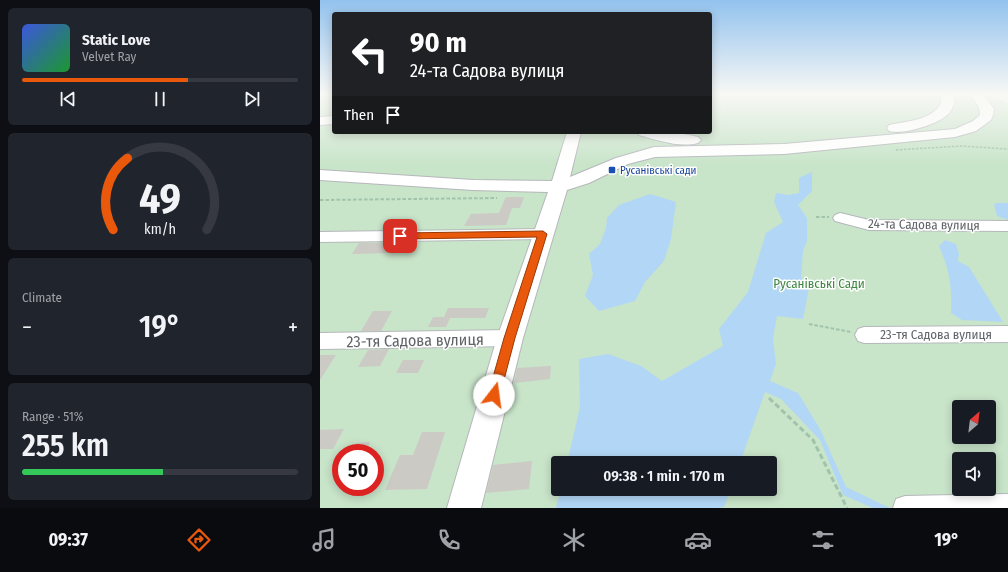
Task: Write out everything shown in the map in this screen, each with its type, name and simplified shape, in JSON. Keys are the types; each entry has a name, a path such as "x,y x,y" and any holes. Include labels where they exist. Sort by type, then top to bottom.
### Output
{"main road":[{"path":"652,134 669,138 728,141 790,140 854,134 919,124 933,118"},
{"path":"320,175 473,185 559,187 583,179 616,164 654,152 784,149 955,133 974,128 986,118"},
{"path":"320,121 332,120"},
{"path":"464,508 510,338 559,187 573,134"},
{"path":"616,164 629,153 635,144 632,134"}],"street":[{"name":"24-та Садова вулиця","path":"840,218 868,224 1008,226"},
{"path":"320,237 543,234"},
{"name":"23-тя Садова вулиця","path":"864,335 1008,334"},
{"name":"23-тя Садова вулиця","path":"320,342 510,338"},
{"path":"905,508 1008,506"}],"path":[{"path":"320,200 497,198"},
{"path":"809,324 864,335"},
{"path":"770,398 813,440 847,508"}],"green space":[{"name":"Русанівські Сади","path":"320,118 332,118 332,134 712,134 712,118 1008,118 1008,508 320,508"}],"water":[{"path":"812,172 812,191 798,205 807,218 807,241 803,251 801,278 810,283 803,319 777,316 773,339 776,364 770,381 798,393 820,429 846,487 890,508 873,508 843,495 820,440 781,399 765,392 742,456 569,456 580,407 579,359 608,354 641,366 662,381 723,346 719,329 748,292 766,233 783,222 774,202 776,193 788,195 799,193 799,178"},
{"path":"650,194 676,202 671,239 664,261 645,282 635,301 599,311 585,296 593,275 589,254 600,244 606,228 607,218 619,205"},
{"path":"996,203 1008,203 1008,220 997,216 994,205"},
{"path":"945,240 956,244 959,254 958,261 969,267 1003,322 962,320 951,313 950,279 939,246"},
{"path":"559,496 728,496 724,507 717,508 556,508"}],"building":[{"path":"506,197 524,197 520,208 512,208 506,225 464,226 471,214 499,213"},
{"path":"359,243 394,243 387,253 352,254"},
{"path":"448,308 489,308 485,318 450,318 446,327 428,327 433,317 444,317"},
{"path":"373,311 392,311 381,331 361,331"},
{"path":"389,349 380,366 358,367 368,350"},
{"path":"320,355 336,355 320,380"},
{"path":"403,360 424,360 418,373 396,373"},
{"path":"551,366 550,379 514,383 517,368"},
{"path":"344,429 336,444 332,444 332,449 320,449 320,430"},
{"path":"422,432 445,432 427,489 385,490 400,455 413,455"},
{"path":"370,442 369,444 356,443"},
{"path":"532,461 529,489 486,493 493,465"}],"place":[{"name":"Русанівські сади","path":"612,170"}],"route":[{"path":"400,236 543,234 510,338 494,395"}]}
